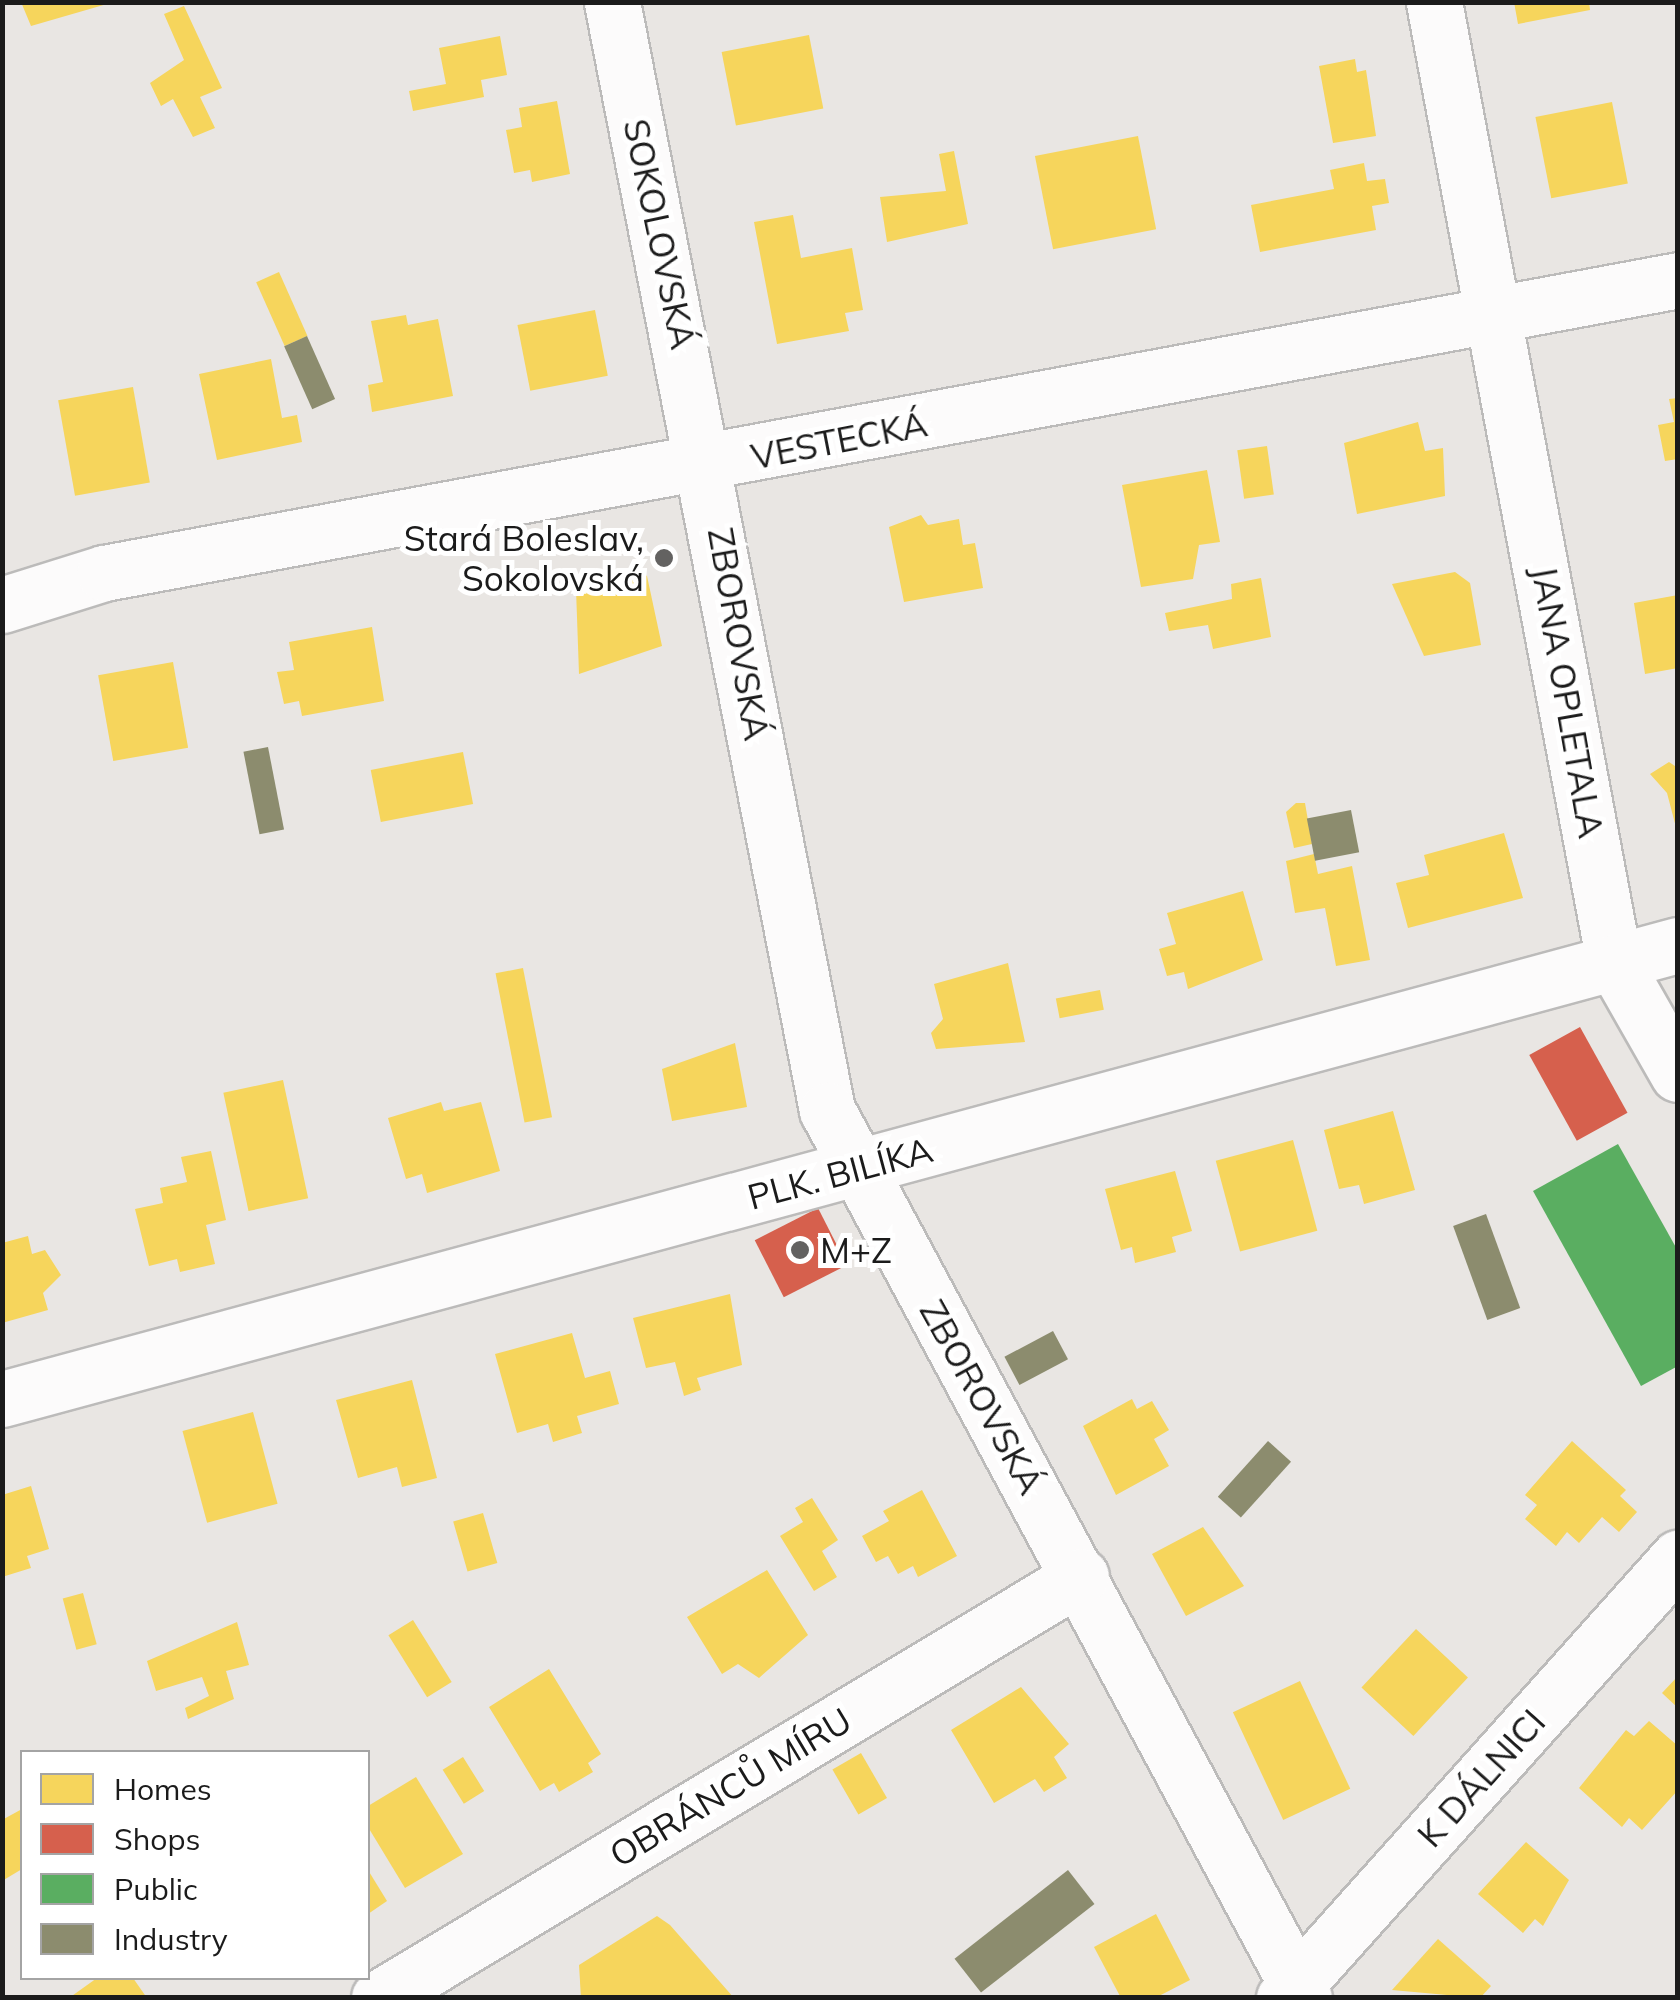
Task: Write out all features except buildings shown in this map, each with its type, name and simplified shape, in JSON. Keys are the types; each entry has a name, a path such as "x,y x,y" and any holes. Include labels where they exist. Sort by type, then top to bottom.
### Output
{"street":[{"name":"SOKOLOVSKÁ","path":"612,2 708,465"},
{"name":"JANA OPLETALA","path":"1434,2 1498,316 1614,962 1678,1074"},
{"name":"VESTECKÁ","path":"2,605 104,573 708,465 1678,280"},
{"name":"ZBOROVSKÁ","path":"708,465 827,1110 855,1168 1081,1576 1294,1994"},
{"name":"PLK. BILÍKA","path":"2,1399 1678,946"},
{"name":"K DÁLNICI","path":"1294,1994 1678,1558"},
{"name":"OBRÁNCŮ MÍRU","path":"379,1998 1081,1576"}],"place":[{"name":"Stará Boleslav, Sokolovská","path":"664,558"},
{"name":"M+Z","path":"800,1250"}]}
